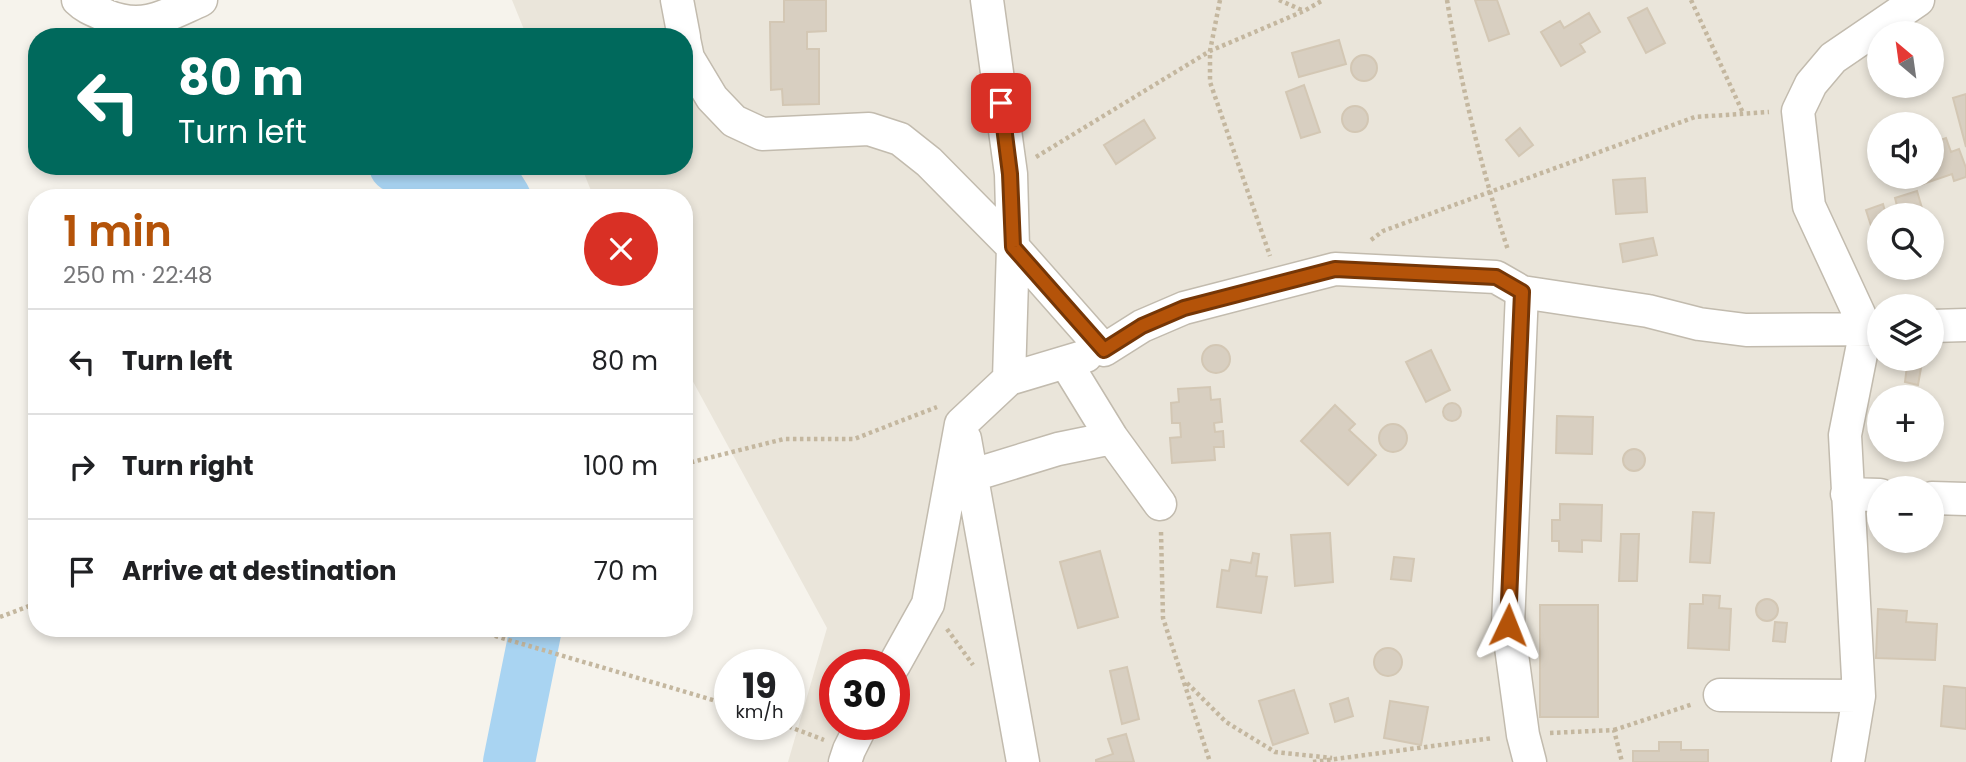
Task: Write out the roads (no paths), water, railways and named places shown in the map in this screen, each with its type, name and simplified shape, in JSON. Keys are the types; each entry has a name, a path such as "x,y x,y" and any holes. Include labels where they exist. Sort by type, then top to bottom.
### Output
{"street":[{"path":"78,0 85,7 122,22 152,22 201,0"},
{"path":"677,0 682,28"},
{"path":"986,0 1010,174 1013,247 1009,379"},
{"path":"1867,317 1809,206 1798,111 1811,84 1833,58 1918,0"},
{"path":"693,66 712,98 734,121 762,134 869,129 900,139 929,162 1013,247 1104,350"},
{"path":"953,414 1009,379 1104,350 1142,326 1184,308 1335,269 1496,277 1522,292 1648,311 1699,324 1746,330 1867,329"},
{"path":"1522,292 1508,625 1526,748"},
{"path":"1944,326 1966,325"},
{"path":"1848,762 1859,696 1845,435 1867,352"},
{"path":"1066,363 1112,438 1160,504"},
{"path":"953,414 973,475 1023,762"},
{"path":"903,649 928,604 953,414"},
{"path":"973,475 1058,449 1112,438"},
{"path":"1847,494 1867,495"},
{"path":"1944,498 1966,499"},
{"path":"1720,695 1859,696"}],"waterway":[{"path":"451,175 495,182 499,189"},
{"path":"509,762 534,637"}]}
